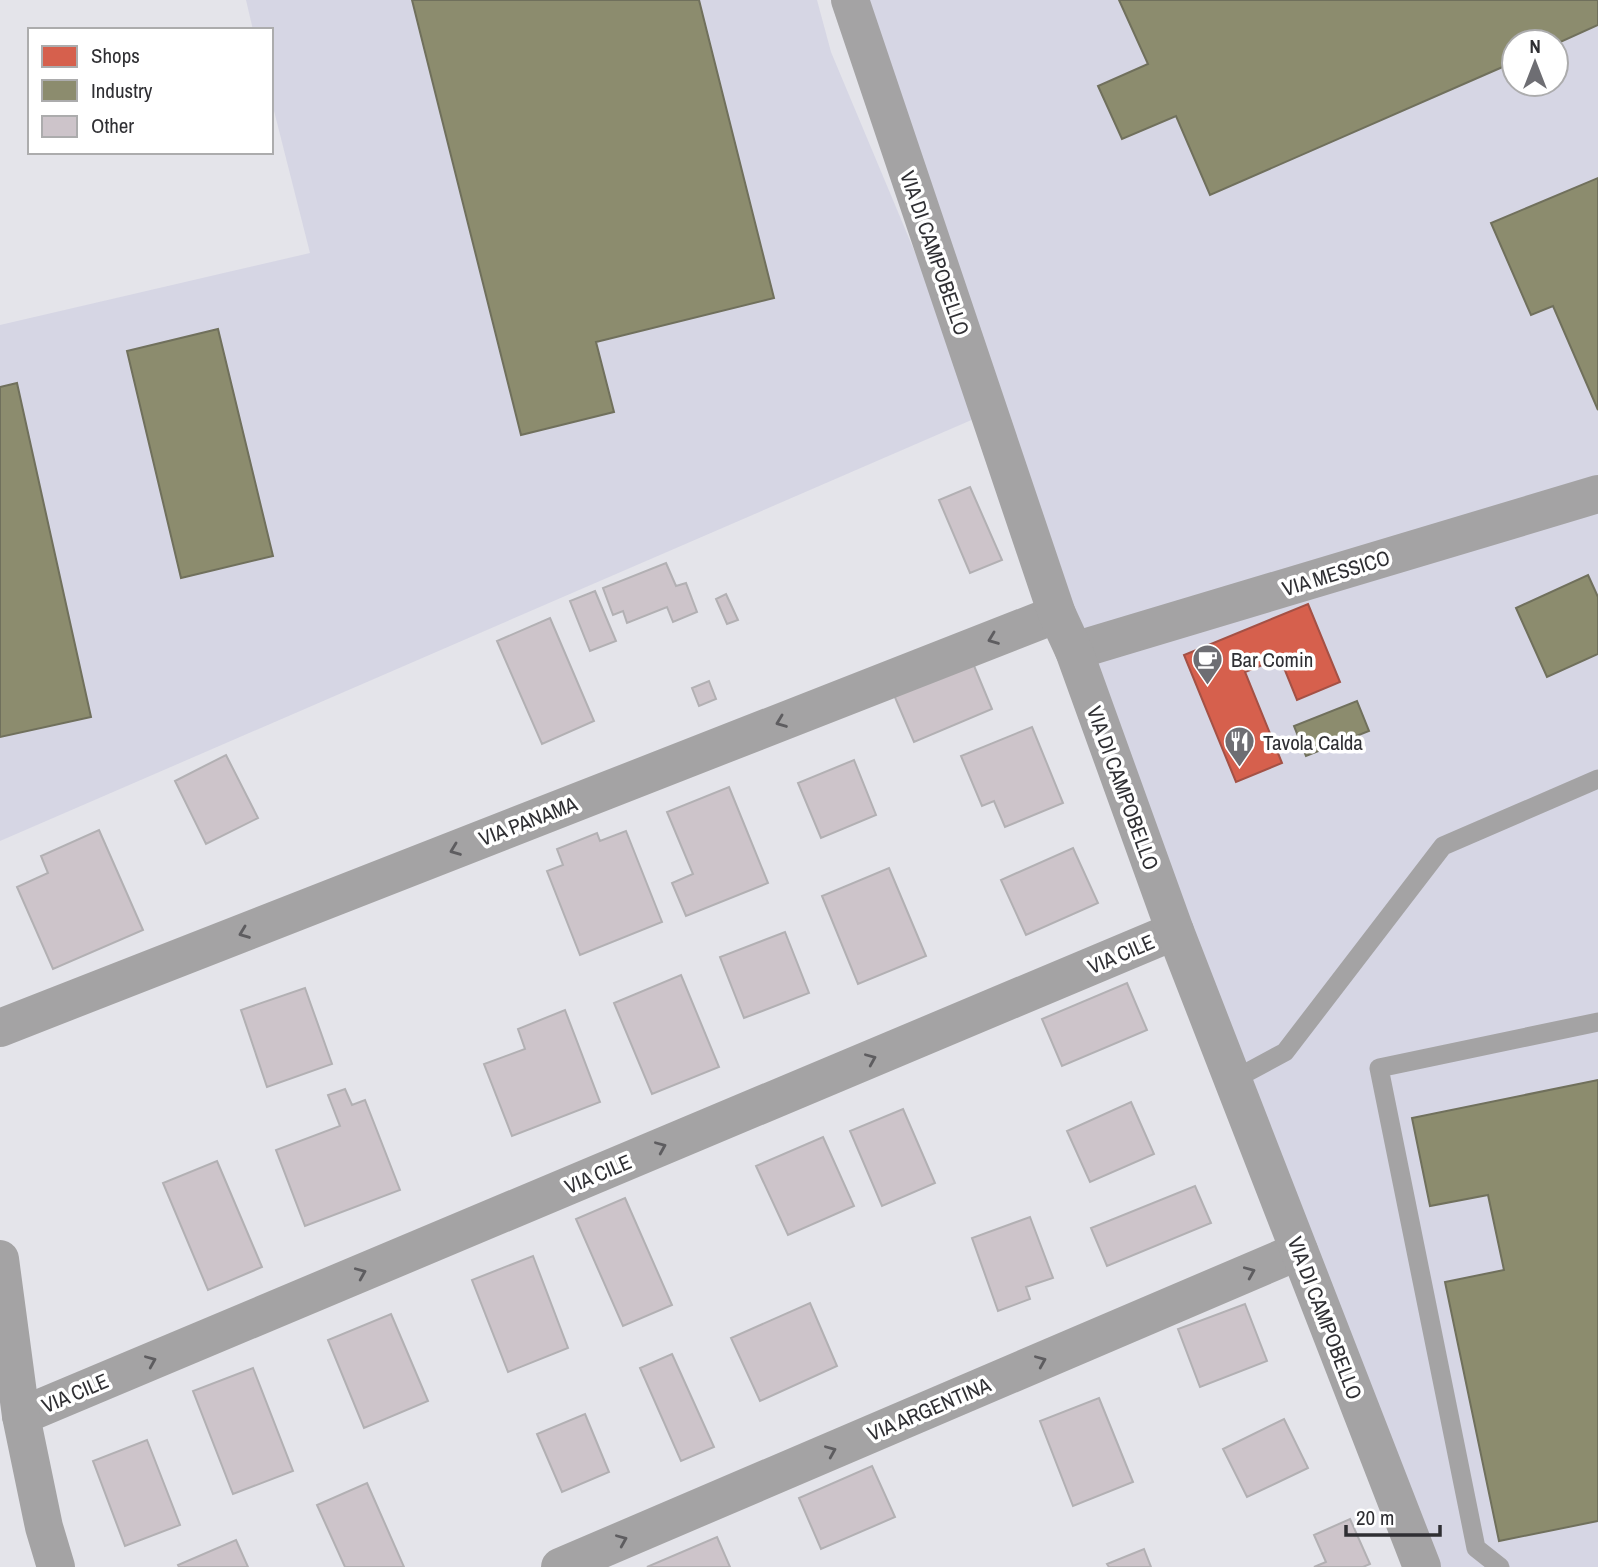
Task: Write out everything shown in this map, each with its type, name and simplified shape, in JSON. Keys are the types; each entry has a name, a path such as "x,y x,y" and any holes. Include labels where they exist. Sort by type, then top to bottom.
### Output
{"street":[{"name":"VIA DI CAMPOBELLO","path":"850,0 1057,614 1175,931 1422,1567"},
{"name":"VIA MESSICO","path":"1073,651 1598,494"},
{"name":"VIA PANAMA","path":"0,1028 1057,614"},
{"name":"VIA CILE","path":"21,1416 1175,931"},
{"name":"VIA ARGENTINA","path":"560,1567 1299,1251"},
{"path":"0,1259 21,1416 44,1527 56,1567"}],"lane":[{"path":"1233,1080 1285,1052 1443,846 1598,779"},
{"path":"1500,1567 1476,1548 1379,1068 1598,1022"}],"shaded area":[{"path":"246,0 817,0 831,52 983,415 0,841 0,325 310,253 273,107 273,28 253,28"},
{"path":"850,0 1598,0 1598,1567 1422,1567"}],"building: Shops":[{"path":"1308,604 1340,682 1297,700 1280,658 1245,672 1282,763 1236,782 1184,655"}],"building: Industry":[{"path":"412,0 699,0 774,298 596,342 614,412 521,435"},
{"path":"1119,0 1598,0 1598,25 1570,38 1570,28 1500,28 1500,68 1210,195 1176,116 1122,139 1098,86 1148,64"},
{"path":"1598,178 1598,410 1553,306 1531,315 1491,223"},
{"path":"218,329 273,556 181,578 127,351"},
{"path":"17,383 91,717 0,737 0,387"},
{"path":"1588,575 1598,597 1598,654 1547,677 1516,608"},
{"path":"1357,701 1369,731 1306,756 1294,726"},
{"path":"1598,1080 1598,1521 1499,1541 1445,1282 1504,1270 1488,1195 1430,1206 1412,1118"}],"building: Other":[{"path":"970,487 1002,560 970,573 939,500"},
{"path":"666,563 676,586 686,583 697,612 673,622 667,607 627,623 623,611 613,615 603,588"},
{"path":"595,591 616,641 590,651 570,601"},
{"path":"726,594 738,620 727,624 716,599"},
{"path":"550,618 594,721 542,744 497,641"},
{"path":"972,661 992,709 914,742 894,695"},
{"path":"709,681 716,699 699,706 692,688"},
{"path":"1032,727 1063,803 1005,827 994,801 982,806 961,756"},
{"path":"226,755 258,818 206,844 175,781"},
{"path":"854,760 876,815 821,838 798,783"},
{"path":"729,787 768,883 686,916 672,883 693,874 667,812"},
{"path":"99,830 143,930 53,969 17,887 48,873 41,856"},
{"path":"626,831 662,922 580,955 547,871 563,865 557,849 597,833 600,841"},
{"path":"1073,848 1098,903 1026,935 1001,880"},
{"path":"889,868 926,956 858,984 822,896"},
{"path":"785,932 809,993 744,1018 720,957"},
{"path":"681,975 719,1067 652,1094 614,1003"},
{"path":"1127,983 1147,1030 1062,1066 1042,1019"},
{"path":"305,988 332,1064 267,1087 241,1010"},
{"path":"565,1010 600,1102 512,1136 484,1064 525,1049 518,1029"},
{"path":"345,1089 352,1105 365,1100 400,1190 305,1226 276,1150 340,1126 328,1095"},
{"path":"1131,1102 1154,1154 1090,1182 1067,1131"},
{"path":"903,1109 935,1183 882,1206 850,1131"},
{"path":"823,1137 854,1206 788,1235 756,1166"},
{"path":"217,1161 262,1267 208,1290 163,1183"},
{"path":"1195,1186 1211,1223 1107,1266 1091,1228"},
{"path":"625,1198 672,1305 623,1326 576,1219"},
{"path":"1030,1217 1053,1278 1026,1287 1030,1299 998,1311 972,1238"},
{"path":"533,1256 568,1348 508,1372 472,1280"},
{"path":"810,1303 837,1366 760,1401 731,1338"},
{"path":"1245,1304 1267,1361 1200,1387 1178,1329"},
{"path":"391,1314 428,1401 364,1428 328,1340"},
{"path":"672,1354 714,1447 681,1461 640,1368"},
{"path":"253,1368 293,1471 233,1494 193,1391"},
{"path":"1099,1398 1133,1482 1073,1506 1040,1421"},
{"path":"585,1414 609,1472 562,1492 537,1434"},
{"path":"1284,1419 1308,1468 1247,1497 1223,1449"},
{"path":"147,1440 180,1525 125,1546 93,1461"},
{"path":"872,1466 895,1517 821,1549 799,1498"},
{"path":"367,1483 404,1567 345,1567 317,1505"},
{"path":"1350,1519 1370,1564 1363,1567 1314,1567 1326,1562 1314,1535"},
{"path":"717,1537 730,1567 647,1567"},
{"path":"236,1540 248,1567 178,1565"},
{"path":"1144,1549 1151,1567 1109,1567 1107,1564"}],"place":[{"name":"Bar Comin","path":"1208,686"},
{"name":"Tavola Calda","path":"1240,769"}]}
